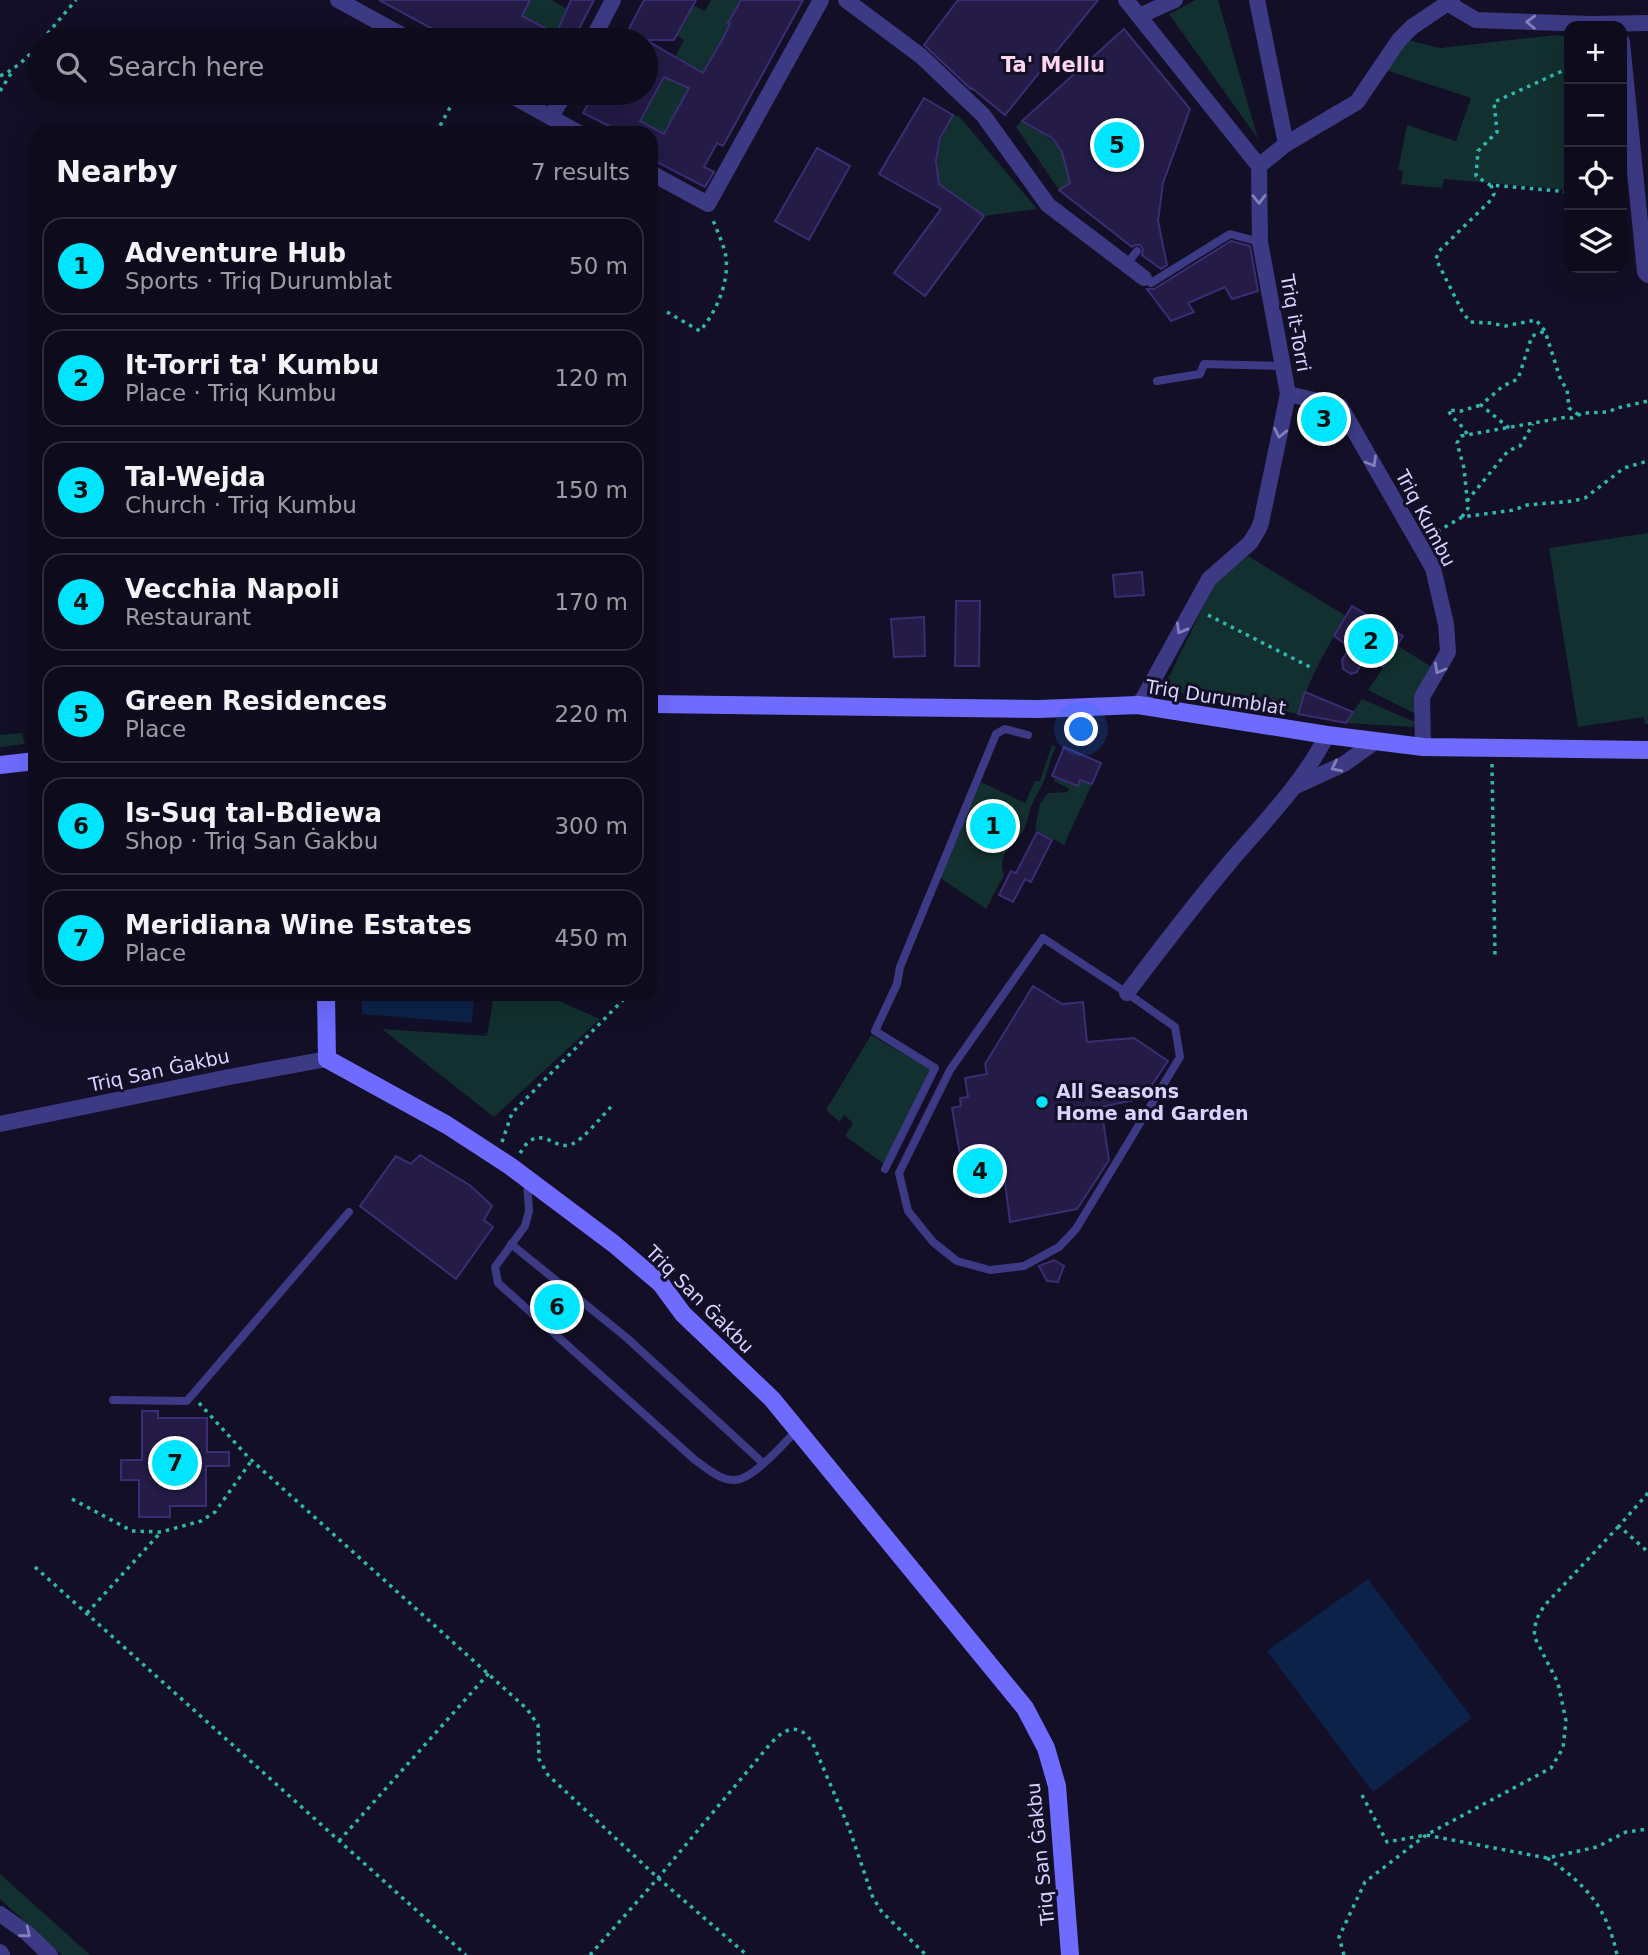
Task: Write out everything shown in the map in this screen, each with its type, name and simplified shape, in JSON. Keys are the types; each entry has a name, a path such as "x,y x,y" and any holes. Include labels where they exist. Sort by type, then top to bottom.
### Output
{"main road":[{"name":"Triq Durumblat","path":"658,704 1039,709 1138,705 1327,735 1423,747 1648,750"},
{"path":"0,765 28,762"},
{"path":"326,1001 327,1059"},
{"name":"Triq San Ġakbu","path":"327,1059 447,1125 527,1179 614,1244 661,1283 683,1314 772,1399 1026,1708 1046,1748 1057,1786 1070,1955"}],"street":[{"path":"338,0 389,28"},
{"path":"598,28 613,0"},
{"path":"658,177 708,204 821,0"},
{"path":"846,0 921,56 983,115 1048,205 1147,281"},
{"path":"1126,0 1259,166 1286,144 1357,102 1399,40 1412,27 1451,2 1476,20 1564,23"},
{"path":"1139,16 1175,0"},
{"path":"1257,0 1286,144"},
{"path":"1627,24 1648,23"},
{"path":"1626,84 1646,274"},
{"path":"529,105 567,126"},
{"path":"551,117 558,105"},
{"name":"Triq it-Torri","path":"1138,705 1209,579 1250,543 1258,530 1288,394 1260,242 1259,166"},
{"name":"Triq Kumbu","path":"1288,394 1340,406 1433,568 1446,624 1448,652 1422,697 1423,747"},
{"path":"1126,993 1197,901 1293,787 1327,735"},
{"path":"1293,787 1344,764 1376,741"},
{"name":"Triq San Ġakbu","path":"0,1124 327,1059"},
{"path":"0,1914 27,1933 50,1955"}],"lane":[{"path":"1147,281 1230,233 1260,242"},
{"path":"1126,265 1137,251"},
{"path":"1157,381 1200,374 1204,364 1283,366"},
{"path":"885,1169 935,1068 874,1031 897,984 900,967 996,734 1005,729 1028,735"},
{"path":"1043,938 1126,993 1175,1027 1181,1057 1076,1229 1059,1247 1024,1266 990,1270 957,1261 933,1242 908,1211 899,1173 950,1070 1043,938"},
{"path":"527,1179 529,1211 525,1226 495,1267 498,1283 695,1460 719,1477 736,1481 754,1472 797,1430"},
{"path":"113,1400 187,1401 349,1212"},
{"path":"511,1244 627,1338 763,1463"}],"path":[{"path":"53,28 76,0"},
{"path":"0,76 28,58"},
{"path":"0,92 13,70"},
{"path":"1564,70 1494,102 1497,132 1478,151 1476,176 1491,185 1564,192"},
{"path":"440,126 451,105"},
{"path":"1491,185 1494,194 1491,200 1439,251 1436,259 1470,322 1505,326 1536,320 1545,331 1561,381 1569,393 1569,408 1580,415"},
{"path":"667,312 700,331 712,317 724,285 726,257 708,204"},
{"path":"1467,434 1448,410 1461,411 1481,405 1503,386 1518,379 1532,336 1545,331"},
{"path":"1415,538 1430,537 1462,517 1468,508 1464,468 1457,443 1461,436 1608,412 1648,401"},
{"path":"1481,405 1509,428"},
{"path":"1467,501 1508,451 1520,446 1533,424"},
{"path":"1462,517 1585,498 1623,468 1648,461"},
{"path":"1194,607 1310,667"},
{"path":"1492,748 1495,957"},
{"path":"503,1162 512,1113 622,1001"},
{"path":"503,1162 536,1138 544,1138 563,1146 570,1145 611,1107"},
{"path":"191,1396 252,1460 489,1673 534,1717 539,1731 539,1759 548,1775 658,1878 747,1955"},
{"path":"72,1499 132,1531 161,1532 201,1521 215,1512 252,1460"},
{"path":"1343,1955 1339,1937 1365,1882 1426,1835 1551,1768 1563,1748 1566,1721 1558,1683 1534,1636 1536,1620 1544,1606 1648,1493"},
{"path":"1619,1526 1648,1552"},
{"path":"87,1613 161,1532"},
{"path":"35,1567 466,1955"},
{"path":"339,1840 489,1673"},
{"path":"590,1955 771,1743 789,1729 800,1730 807,1735 821,1761 849,1828 873,1898 882,1912 926,1955"},
{"path":"1362,1795 1387,1842 1426,1835 1547,1858 1568,1872 1602,1909 1618,1955"},
{"path":"1547,1858 1597,1847 1626,1832 1648,1829"}],"green space":[{"path":"525,0 552,0 567,9 558,28 545,28 522,16 529,3"},
{"path":"711,0 753,0 736,8 728,23 730,25 704,73 696,69 689,88 664,134 658,131 658,126 649,126 640,121 649,105 658,105 658,88 684,40 676,35 693,5 705,11"},
{"path":"1196,0 1218,0 1258,139 1169,14"},
{"path":"1564,36 1564,190 1444,179 1442,188 1401,184 1403,172 1398,170 1407,125 1456,141 1471,98 1383,69 1408,40 1440,48"},
{"path":"953,115 959,116 1037,209 984,216 940,187 939,150"},
{"path":"1022,121 1056,144 1064,159 1070,183 1059,190 1016,127"},
{"path":"1648,533 1648,724 1645,724 1644,717 1578,727 1549,548"},
{"path":"1248,556 1346,616 1307,688 1298,714 1159,689 1170,675 1215,582"},
{"path":"1398,646 1435,669 1416,714 1368,690"},
{"path":"1362,699 1415,722 1413,727 1346,723"},
{"path":"22,733 25,744 0,747 0,735"},
{"path":"1052,745 1056,747 1043,783 1032,804 1024,830 1003,857 1004,875 986,909 939,877 981,782 1025,803 1035,781 1040,781"},
{"path":"1056,777 1077,786 1080,780 1092,784 1064,845 1035,829 1040,804 1048,793 1067,792 1069,789 1054,781"},
{"path":"493,1001 559,1001 600,1019 494,1117 382,1029 487,1036"},
{"path":"871,1035 930,1069 884,1164 845,1136 853,1123 844,1115 840,1122 826,1110"},
{"path":"0,1874 90,1955 62,1955 0,1899"}],"water":[{"path":"362,1001 474,1001 472,1023 362,1014"},
{"path":"1368,1579 1472,1718 1373,1792 1267,1651"}],"building":[{"path":"379,0 530,0 522,16 545,28 431,28"},
{"path":"571,0 594,0 579,28 559,28"},
{"path":"644,0 696,0 674,40 658,40 658,28 629,28"},
{"path":"741,0 803,0 723,146 717,143 704,167 714,172 705,187 658,163 658,131 664,134 689,88 664,77 658,88 658,47 703,73 730,24 728,23"},
{"path":"958,0 1098,0 1005,115 971,89 924,45"},
{"path":"1124,29 1190,109 1163,183 1158,221 1167,265 1161,269 1142,255 1143,249 1140,245 1132,247 1059,190 1070,183 1062,152 1052,138 1022,121"},
{"path":"924,98 953,115 940,138 936,161 939,184 984,216 925,296 894,273 941,209 879,174"},
{"path":"587,105 649,105 640,121 649,126 609,126 583,113"},
{"path":"817,148 850,166 809,240 775,221"},
{"path":"1231,241 1250,246 1258,291 1232,299 1225,287 1188,303 1194,312 1171,321 1147,289 1154,289"},
{"path":"1314,411 1333,415 1334,427 1315,428"},
{"path":"1142,572 1144,595 1115,597 1113,575"},
{"path":"956,601 980,601 979,666 955,666"},
{"path":"1352,606 1403,636 1383,667 1365,656 1357,672 1351,674 1343,669 1342,660 1350,647 1334,636"},
{"path":"924,617 925,656 894,657 891,619"},
{"path":"1305,692 1353,712 1346,723 1298,714"},
{"path":"1064,747 1101,763 1092,784 1080,780 1078,786 1052,776"},
{"path":"1037,832 1052,840 1031,882 1025,879 1013,902 999,895 1011,871 1016,873"},
{"name":"All Seasons Home and Garden","path":"1033,986 1062,1004 1083,1002 1087,1042 1134,1038 1168,1061 1143,1098 1101,1107 1109,1160 1077,1209 1010,1222 1003,1166 963,1172 952,1108 961,1106 960,1098 968,1097 965,1078 987,1074 985,1064"},
{"path":"420,1155 471,1186 492,1206 484,1220 493,1227 456,1279 360,1206 396,1156 411,1164"},
{"path":"1054,1260 1064,1266 1058,1282 1047,1281 1039,1266"},
{"path":"142,1411 158,1411 158,1418 207,1418 207,1452 229,1452 229,1466 206,1466 206,1506 170,1506 170,1517 139,1517 139,1480 121,1480 121,1460 142,1460"}],"place":[{"name":"Green Residences","path":"1117,145"},
{"name":"Tal-Wejda","path":"1324,419"},
{"name":"It-Torri ta' Kumbu","path":"1371,641"},
{"name":"Adventure Hub","path":"993,826"},
{"name":"All Seasons Home and Garden","path":"1042,1102"},
{"name":"Vecchia Napoli","path":"980,1171"},
{"name":"Is-Suq tal-Bdiewa","path":"557,1307"},
{"name":"Meridiana Wine Estates","path":"175,1463"}],"district":[{"name":"Ta' Mellu","path":"1053,65"}]}
